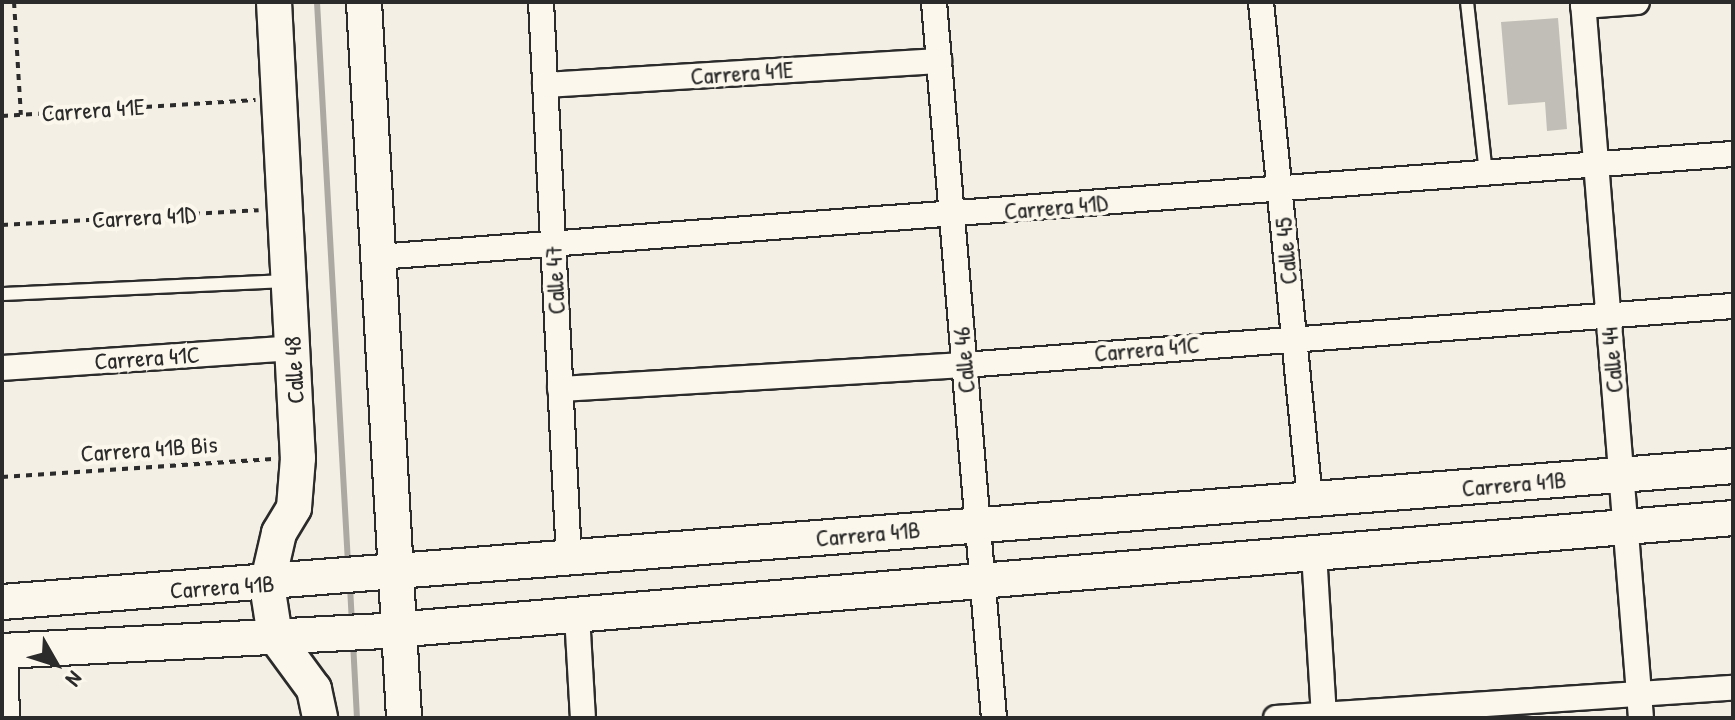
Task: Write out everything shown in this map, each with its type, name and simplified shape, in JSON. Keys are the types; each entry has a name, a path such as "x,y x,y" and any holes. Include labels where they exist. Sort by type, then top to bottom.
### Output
{"street":[{"name":"Calle 48","path":"274,2 298,458 294,508 279,533 267,585 275,636 314,689 320,718"},
{"path":"364,2 378,257 386,630 404,718"},
{"name":"Calle 47","path":"541,2 569,558"},
{"name":"Calle 46","path":"934,2 994,718"},
{"name":"Calle 45","path":"1261,2 1310,500"},
{"path":"1583,4 1637,2"},
{"name":"Calle 44","path":"1583,4 1640,707"},
{"name":"Carrera 41E","path":"545,85 939,61"},
{"name":"Carrera 41D","path":"378,257 1733,154"},
{"name":"Carrera 41C","path":"560,389 964,365 1293,337 1733,306"},
{"name":"Carrera 41C","path":"2,368 292,348"},
{"name":"Carrera 41B","path":"2,600 267,585 384,573 1733,466"},
{"path":"7,718 3,650 386,630 1733,518"},
{"path":"1314,553 1324,716"},
{"path":"577,615 583,718"},
{"path":"1276,718 1640,707 1733,688"}],"lane":[{"path":"1467,2 1486,174"},
{"path":"2,294 289,281"}],"path":[{"path":"14,2 21,115"},
{"name":"Carrera 41E","path":"2,116 279,98"},
{"name":"Carrera 41D","path":"2,225 285,208"},
{"name":"Carrera 41B Bis","path":"2,477 298,458"}],"building":[{"path":"1558,18 1567,129 1547,131 1545,102 1508,105 1501,22"}],"waterway":[{"path":"317,2 348,563"},
{"path":"350,586 352,623"},
{"path":"353,642 357,718"}]}
